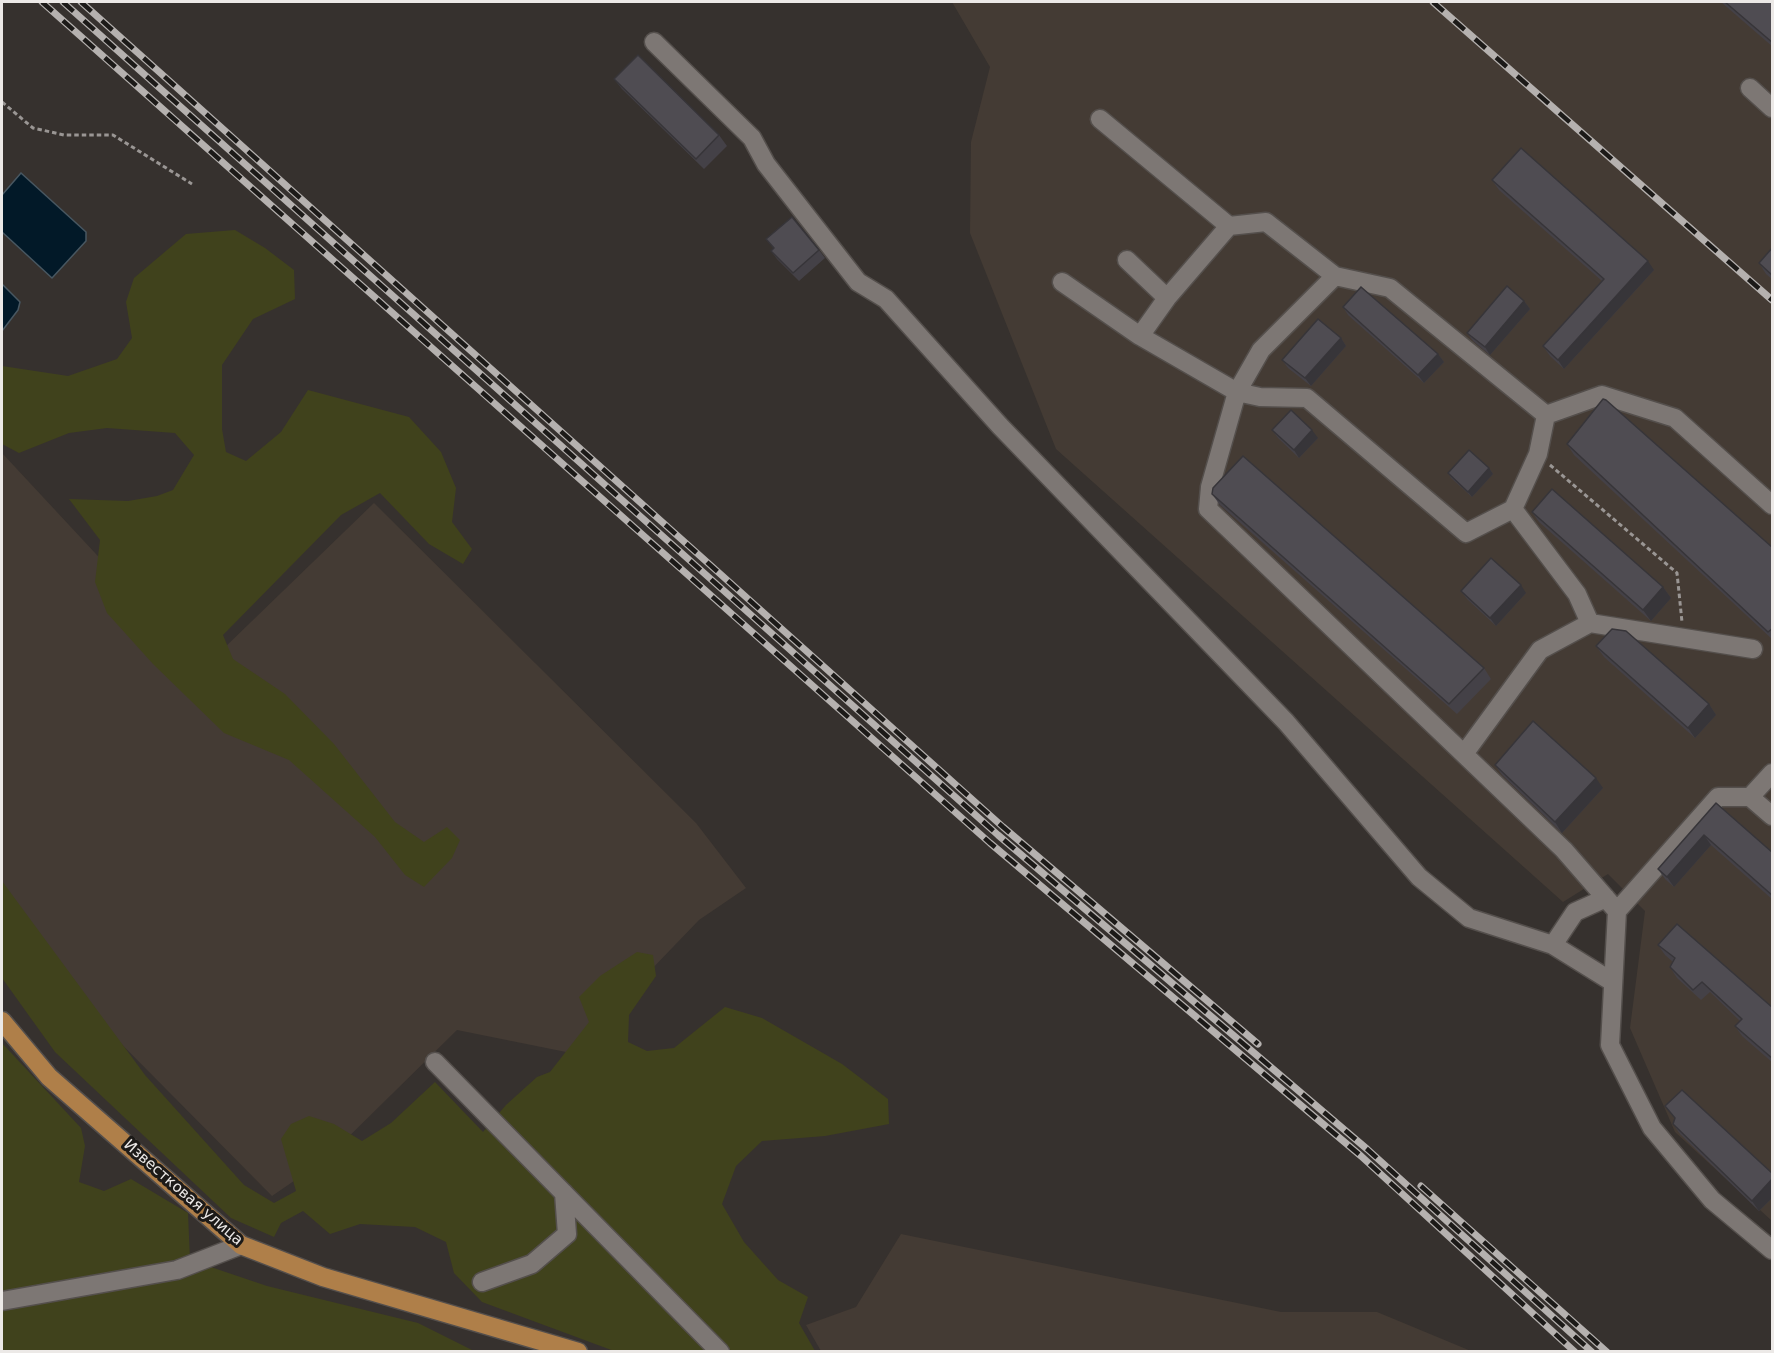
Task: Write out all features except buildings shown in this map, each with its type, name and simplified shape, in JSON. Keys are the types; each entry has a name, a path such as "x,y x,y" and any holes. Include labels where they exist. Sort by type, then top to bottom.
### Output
{"main road":[{"name":"Известковая улица","path":"2,1021 49,1077 241,1245 323,1277 578,1352"}],"street":[{"path":"654,42 752,138 766,164 858,282 886,299 1000,426 1286,722 1419,877 1469,918 1553,945 1611,981"},
{"path":"1750,88 1773,108"},
{"path":"1100,119 1229,226"},
{"path":"1140,336 1167,298 1229,226 1266,222 1335,276 1390,288 1546,415"},
{"path":"1126,260 1167,298"},
{"path":"1335,276 1261,350 1237,392 1210,487 1209,509 1564,850 1612,904 1610,1045 1652,1128 1712,1200 1773,1250"},
{"path":"1062,282 1140,336 1237,392 1260,397 1307,398 1466,533 1513,509 1538,454 1546,415"},
{"path":"1546,415 1602,395 1675,418 1770,496"},
{"path":"1513,509 1577,594 1590,623"},
{"path":"1464,754 1540,650 1590,623 1753,650"},
{"path":"1750,797 1773,773"},
{"path":"1553,945 1575,912 1612,904 1718,797 1750,797 1773,816"},
{"path":"435,1062 720,1352"},
{"path":"482,1282 532,1264 567,1234 564,1193"},
{"path":"2,1301 177,1270 241,1245"}],"path":[{"path":"2,102 33,128 64,135 113,135 192,184"},
{"path":"1538,454 1677,573 1684,638"}],"shaded area":[{"path":"952,2 1772,2 1772,1221 1675,1132 1630,1028 1645,911 1608,874 1563,902 1056,449 970,233 971,142 990,67"},
{"path":"2,453 109,568 221,651 374,503 696,823 746,888 699,920 571,1053 457,1030 326,1159 272,1196 58,980 2,908"},
{"path":"901,1234 1281,1312 1377,1312 1471,1351 821,1351 806,1325 856,1307"}],"green space":[{"path":"235,230 265,248 294,270 295,299 253,319 222,365 222,429 226,452 246,461 281,432 308,390 409,417 441,452 456,488 452,522 472,549 463,564 429,544 380,493 341,515 223,635 233,659 285,694 334,744 395,822 424,842 447,827 460,840 452,858 424,887 405,875 375,837 289,760 224,733 153,664 107,613 95,582 100,540 69,499 128,501 157,496 173,490 194,455 175,433 107,428 69,433 19,453 2,444 2,366 68,376 117,359 132,338 126,302 134,278 186,234"},
{"path":"2,881 145,1075 244,1185 274,1203 296,1191 281,1139 291,1124 309,1116 334,1124 362,1141 391,1123 435,1082 483,1132 506,1105 537,1077 550,1072 589,1022 579,997 600,976 637,952 653,955 656,976 629,1015 628,1042 647,1051 674,1048 725,1007 762,1018 842,1064 888,1099 889,1124 825,1136 762,1141 736,1166 722,1204 744,1242 778,1280 808,1297 799,1323 815,1351 614,1351 482,1302 454,1273 446,1242 415,1227 360,1224 330,1234 303,1211 281,1223 274,1237 231,1218 55,1052 2,978"},
{"path":"2,1043 81,1128 85,1146 79,1182 104,1191 131,1179 188,1213 190,1260 267,1286 418,1323 474,1351 2,1351"}],"water":[{"path":"21,173 86,232 86,241 52,278 2,232 2,195"},
{"path":"2,284 20,302 18,310 2,331"}],"railway":[{"path":"42,2 990,843 1361,1156 1575,1352"},
{"path":"63,2 998,835 1367,1149 1592,1352"},
{"path":"81,2 1003,827 1258,1044"},
{"path":"1433,2 1772,300"},
{"path":"1421,1186 1607,1352"}]}
